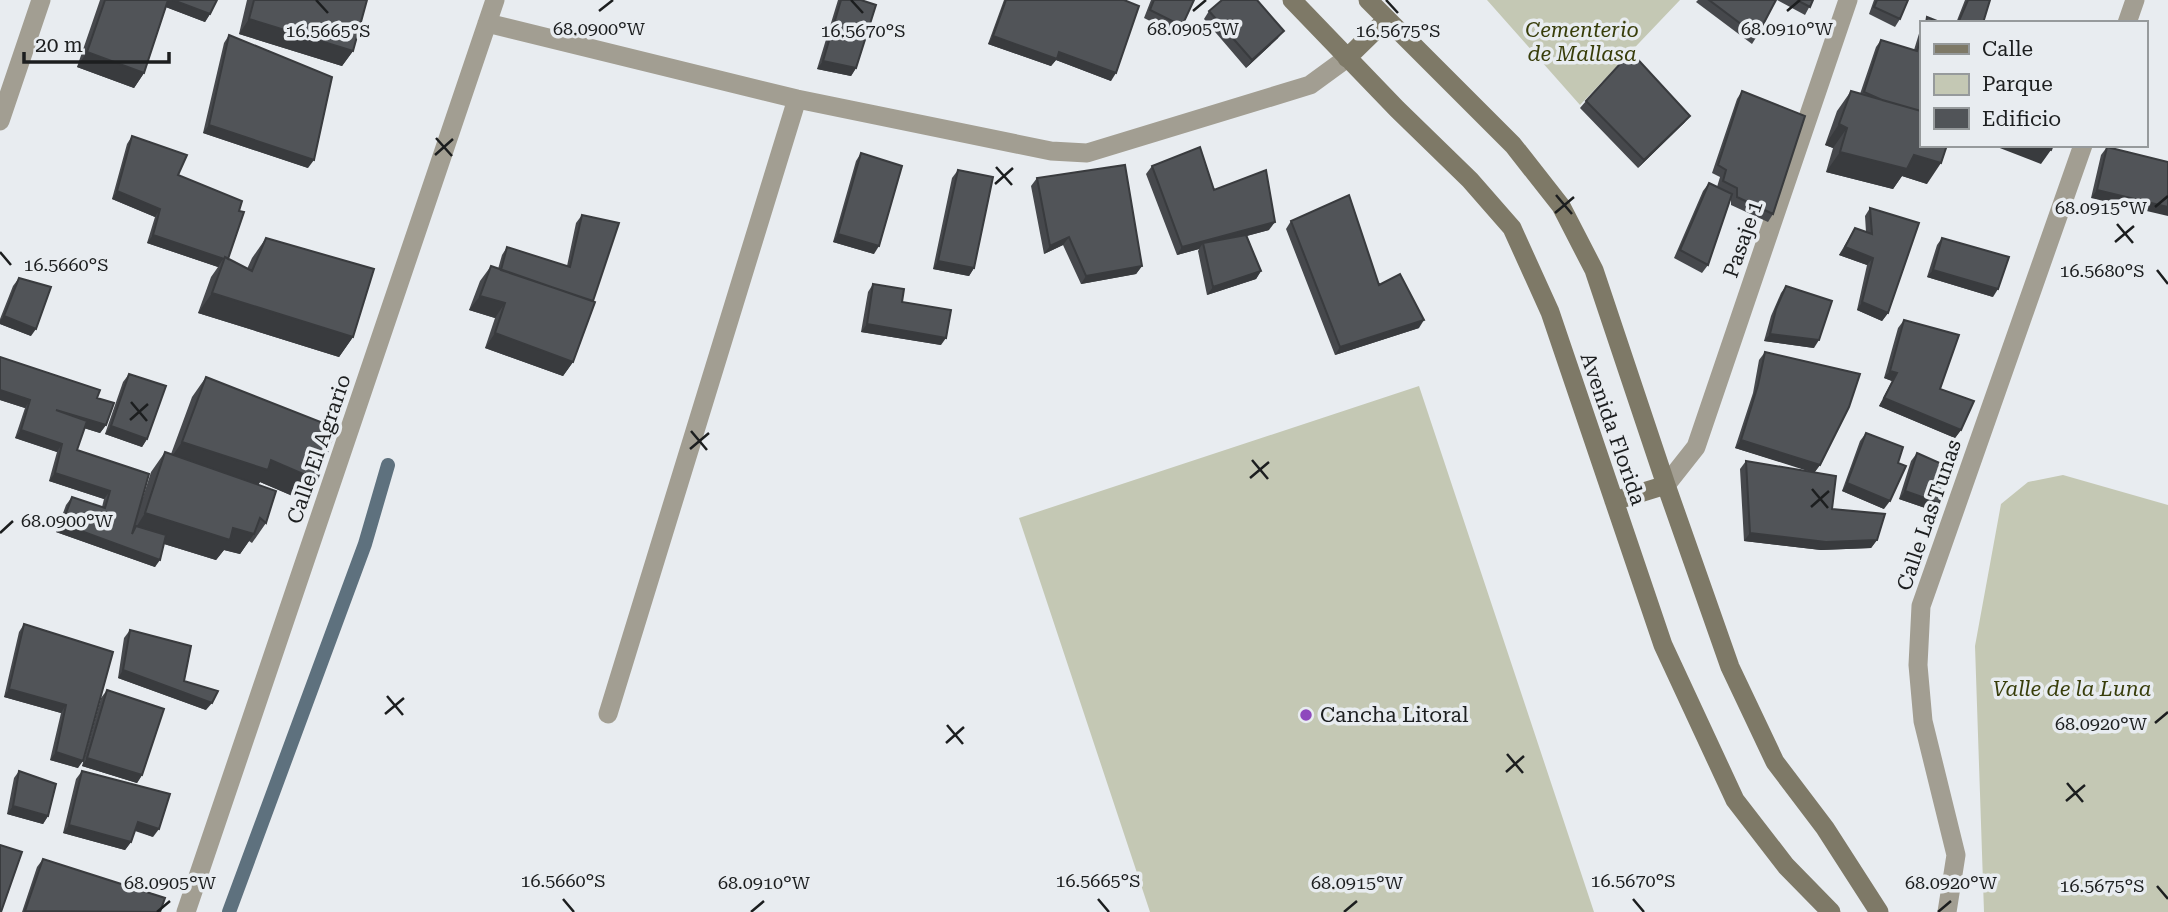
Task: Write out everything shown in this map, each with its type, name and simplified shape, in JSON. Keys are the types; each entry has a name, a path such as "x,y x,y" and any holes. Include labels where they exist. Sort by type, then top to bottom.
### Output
{"main road":[{"name":"Avenida Florida","path":"1292,0 1470,180 1512,228 1550,312 1663,645 1735,800 1786,866 1831,912"},
{"name":"Avenida Florida","path":"1368,0 1513,145 1561,206 1594,270 1730,667 1775,762 1825,828 1879,912"},
{"path":"1347,58 1387,19"},
{"path":"1614,501 1666,485"}],"street":[{"path":"0,121 41,0"},
{"name":"Calle El Agrario","path":"187,912 495,0"},
{"name":"Pasaje 1","path":"1666,485 1696,447 1848,0"},
{"path":"2128,21 2135,0"},
{"path":"487,23 797,99 1051,151 1087,152 1310,85 1347,58"},
{"path":"608,714 797,99"},
{"name":"Calle Las Tunas","path":"1947,912 1956,855 1923,721 1918,665 1921,606 2082,147"}],"green space":[{"name":"Cementerio de Mallasa","path":"1487,0 1680,0 1580,105"},
{"name":"Cancha Litoral","path":"1419,386 1594,912 1150,912 1019,518"},
{"name":"Valle de la Luna","path":"2063,475 2168,505 2168,912 1984,912 1975,646 2001,504 2028,482"}],"building":[{"path":"105,0 168,0 144,73 87,52"},
{"path":"173,0 217,0 210,14"},
{"path":"254,0 367,0 353,51 249,19"},
{"path":"841,0 861,0 876,5 856,68 823,61"},
{"path":"1006,0 1124,0 1139,6 1116,73 1059,52 1057,59 993,36"},
{"path":"1154,0 1194,0 1182,26 1150,10"},
{"path":"1222,0 1257,0 1284,31 1252,60 1209,11"},
{"path":"1709,0 1776,0 1757,36"},
{"path":"1797,0 1813,0 1810,7"},
{"path":"1877,0 1908,0 1900,19 1874,7"},
{"path":"1968,0 1990,0 1984,21 1959,21"},
{"path":"229,35 332,77 314,160 209,125"},
{"path":"1881,40 1917,51 1920,40 1920,111 1864,92"},
{"path":"1631,52 1690,116 1644,160 1586,101"},
{"path":"1742,91 1805,116 1773,214 1737,197 1737,188 1723,181 1726,170 1718,165"},
{"path":"1851,91 1920,111 1920,147 1946,147 1941,163 1914,155 1907,169 1840,152 1847,128 1839,124"},
{"path":"132,136 187,155 178,175 242,201 239,211 244,212 228,259 153,235 160,209 117,191"},
{"path":"1200,147 1214,190 1266,170 1275,222 1182,247 1152,166"},
{"path":"2107,147 2168,162 2168,207 2097,190"},
{"path":"861,153 902,166 879,246 838,234"},
{"path":"1125,165 1142,266 1086,276 1069,237 1050,246 1037,178"},
{"path":"958,170 993,177 974,268 938,261"},
{"path":"1709,183 1732,194 1708,265 1680,250"},
{"path":"1349,195 1379,285 1400,274 1424,320 1340,347 1291,221"},
{"path":"1870,208 1919,223 1888,313 1862,302 1873,258 1845,247 1855,228 1872,234"},
{"path":"582,215 619,223 593,301 501,270 507,247 570,267"},
{"path":"1246,235 1261,271 1213,287 1203,243"},
{"path":"266,238 374,269 353,337 212,293 225,257 252,271"},
{"path":"1942,238 2009,257 1998,289 1933,270"},
{"path":"491,266 595,302 573,362 495,333 505,303 480,296"},
{"path":"19,278 51,287 36,329 4,316"},
{"path":"873,284 904,289 902,302 951,310 946,338 867,324"},
{"path":"1786,286 1832,301 1819,340 1770,334 1776,309"},
{"path":"1904,320 1959,335 1940,389 1974,401 1961,430 1884,398 1897,373 1890,371"},
{"path":"1765,352 1860,374 1849,407 1820,465 1741,440"},
{"path":"0,357 100,390 97,398 114,403 106,425 56,410 87,421 77,450 149,474 132,534 136,526 166,535 160,560 62,524 72,497 105,508 110,491 55,473 62,444 21,430 30,400 0,390"},
{"path":"129,374 166,386 147,439 111,426"},
{"path":"206,377 336,428 317,480 271,460 268,470 182,442"},
{"path":"1866,433 1903,447 1898,463 1906,466 1890,501 1847,483"},
{"path":"165,452 276,491 266,523 260,518 254,534 233,528 230,540 145,513"},
{"path":"1917,453 1951,468 1939,503 1905,491"},
{"path":"1746,461 1836,476 1832,509 1885,514 1877,540 1826,542 1750,533"},
{"path":"24,624 113,652 83,761 56,752 66,705 9,689"},
{"path":"130,630 191,646 184,681 218,691 212,703 123,670"},
{"path":"107,690 164,709 142,775 87,758"},
{"path":"19,771 56,784 48,816 13,806"},
{"path":"82,771 170,794 159,829 138,822 131,842 69,825"},
{"path":"0,845 22,852 1,912 0,912"},
{"path":"43,859 165,898 160,912 25,911"}],"waterway":[{"path":"229,912 365,544 388,465"}],"place":[{"name":"Cancha Litoral","path":"1306,715"}]}
